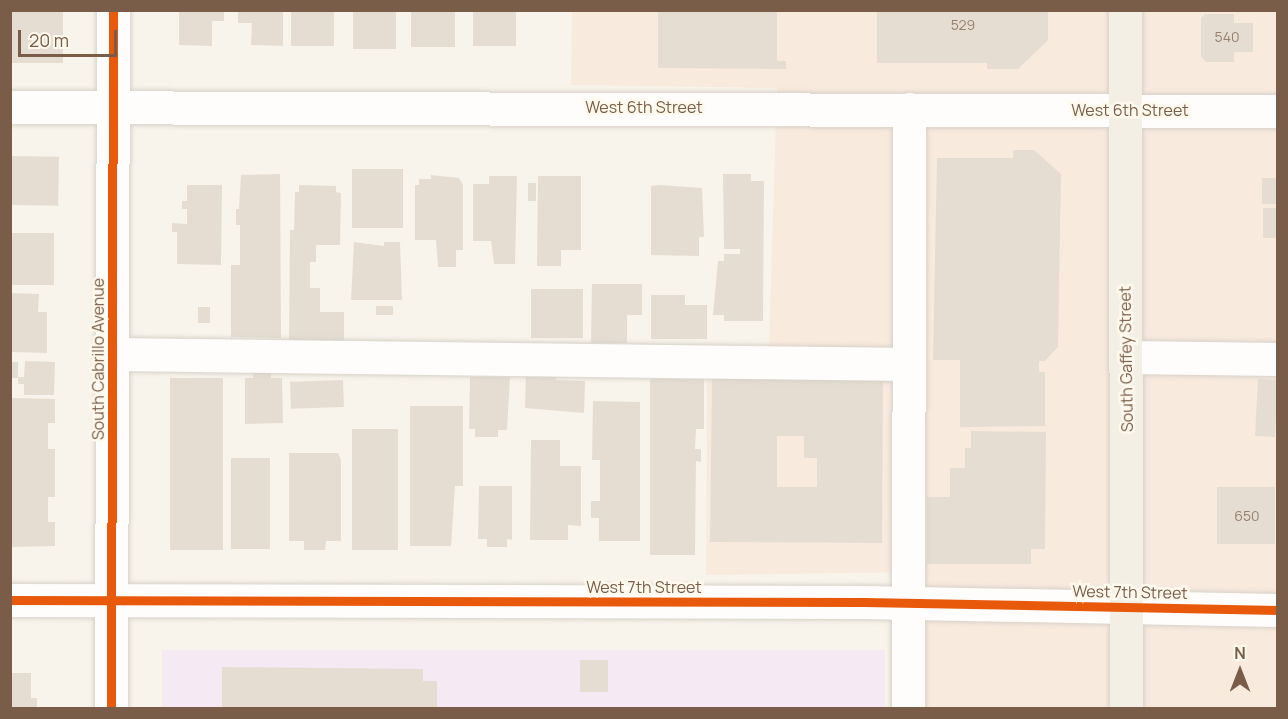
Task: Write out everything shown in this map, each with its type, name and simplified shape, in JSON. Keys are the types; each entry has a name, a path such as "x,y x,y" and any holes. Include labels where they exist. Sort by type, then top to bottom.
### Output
{"main road":[{"name":"South Gaffey Street","path":"1125,10 1126,708"}],"street":[{"name":"South Cabrillo Avenue","path":"111,708 109,600 114,354 113,10"},
{"name":"West 6th Street","path":"10,107 1278,111"},
{"path":"908,708 909,109"},
{"path":"114,354 909,364"},
{"path":"1126,357 1278,359"},
{"name":"West 7th Street","path":"10,600 908,604 1278,610"}],"shaded area":[{"path":"572,11 1277,11 1277,708 918,708 919,572 706,575 707,378 768,380 777,88 571,85"},
{"path":"162,650 885,650 885,708 162,708"}],"building":[{"path":"10,10 63,10 63,63 10,63"},
{"path":"179,10 224,10 224,21 212,21 212,46 179,45"},
{"path":"238,10 283,10 283,46 251,45 252,23 238,23"},
{"path":"291,10 334,10 334,46 291,46"},
{"path":"353,10 396,10 396,49 353,49"},
{"path":"411,10 455,10 455,47 411,47"},
{"path":"473,10 516,10 516,46 473,46"},
{"path":"658,10 777,10 777,61 786,61 786,69 658,68"},
{"path":"877,10 1048,10 1048,40 1018,69 987,69 987,63 877,63"},
{"path":"1205,14 1234,14 1234,23 1253,23 1253,52 1234,52 1234,62 1206,62 1201,56 1201,18"},
{"path":"1013,150 1034,150 1061,174 1058,347 1045,361 1039,361 1039,372 1045,372 1045,426 960,427 960,360 933,360 937,158 1013,158"},
{"path":"10,156 59,157 58,206 10,205"},
{"path":"352,169 403,169 403,228 352,228"},
{"path":"280,174 281,338 231,337 231,265 240,265 240,225 236,225 236,209 239,209 241,175"},
{"path":"723,174 751,174 751,181 764,181 763,321 724,321 724,315 713,315 718,261 724,261 724,254 740,254 740,249 724,249"},
{"path":"431,175 459,178 463,185 463,250 456,250 456,267 438,267 436,240 415,240 415,185 419,185 419,179 431,179"},
{"path":"489,176 517,176 515,264 494,264 491,241 473,241 473,184 489,184"},
{"path":"538,176 581,176 581,250 561,250 561,266 537,266"},
{"path":"1262,178 1278,178 1278,204 1262,204"},
{"path":"528,183 536,183 536,201 528,201"},
{"path":"187,185 222,185 221,265 177,264 177,232 172,232 172,223 187,224 187,209 182,209 182,201 187,201"},
{"path":"299,185 336,186 336,192 341,193 340,245 316,245 316,262 310,262 310,288 320,288 320,312 344,312 344,344 289,343 290,230 294,230 295,192 299,192"},
{"path":"651,186 702,188 704,237 699,237 699,256 651,255"},
{"path":"1263,208 1278,208 1278,238 1263,238"},
{"path":"10,233 54,233 54,285 10,285"},
{"path":"354,242 384,246 384,242 400,242 402,300 351,300"},
{"path":"592,284 642,284 642,315 627,315 627,343 591,343"},
{"path":"531,289 583,289 583,338 531,338"},
{"path":"10,293 39,294 38,312 47,312 47,353 10,352"},
{"path":"651,295 685,295 685,305 707,305 707,339 651,339"},
{"path":"376,306 393,306 393,315 376,315"},
{"path":"198,307 210,307 210,323 198,323"},
{"path":"25,361 55,362 54,395 24,395 24,384 18,384 18,377 24,377"},
{"path":"10,362 18,362 18,378 10,378"},
{"path":"253,370 271,370 271,378 282,378 283,423 245,424 245,378 253,378"},
{"path":"526,373 556,373 556,380 585,381 584,413 525,408"},
{"path":"470,377 510,377 507,430 498,430 498,437 475,437 475,429 469,429"},
{"path":"712,377 883,378 882,543 710,542","holes":["777,436 804,436 804,458 817,458 817,487 777,487"]},
{"path":"170,378 223,378 223,550 170,550"},
{"path":"650,379 704,379 704,429 696,429 695,449 701,449 701,462 696,461 695,555 650,555"},
{"path":"1258,379 1278,380 1275,437 1255,436"},
{"path":"343,380 344,407 291,409 290,382"},
{"path":"12,398 55,399 55,423 48,423 48,449 55,449 55,497 48,497 48,522 55,522 55,546 12,547"},
{"path":"593,401 640,402 640,541 599,541 599,518 591,518 591,501 600,501 600,460 592,460"},
{"path":"410,406 463,406 463,486 455,486 451,546 410,546"},
{"path":"352,429 398,429 398,550 352,550"},
{"path":"971,431 1046,432 1045,549 1031,549 1031,564 927,564 927,497 950,497 950,468 965,468 965,448 971,448"},
{"path":"531,440 560,440 560,466 581,466 581,526 568,525 568,540 530,540"},
{"path":"289,453 338,453 341,460 341,541 326,541 325,550 304,550 304,541 289,541"},
{"path":"231,458 270,458 270,549 231,549"},
{"path":"479,486 512,486 512,540 507,539 507,547 487,547 487,539 478,539"},
{"path":"1217,487 1275,487 1275,544 1217,544"},
{"path":"580,660 608,660 608,692 580,692"},
{"path":"222,667 423,669 423,681 437,681 437,708 222,708"},
{"path":"10,673 31,673 31,698 37,698 37,708 10,708"}],"cycle path":[{"path":"111,708 113,10"},
{"path":"10,600 864,602 1278,610"}]}
